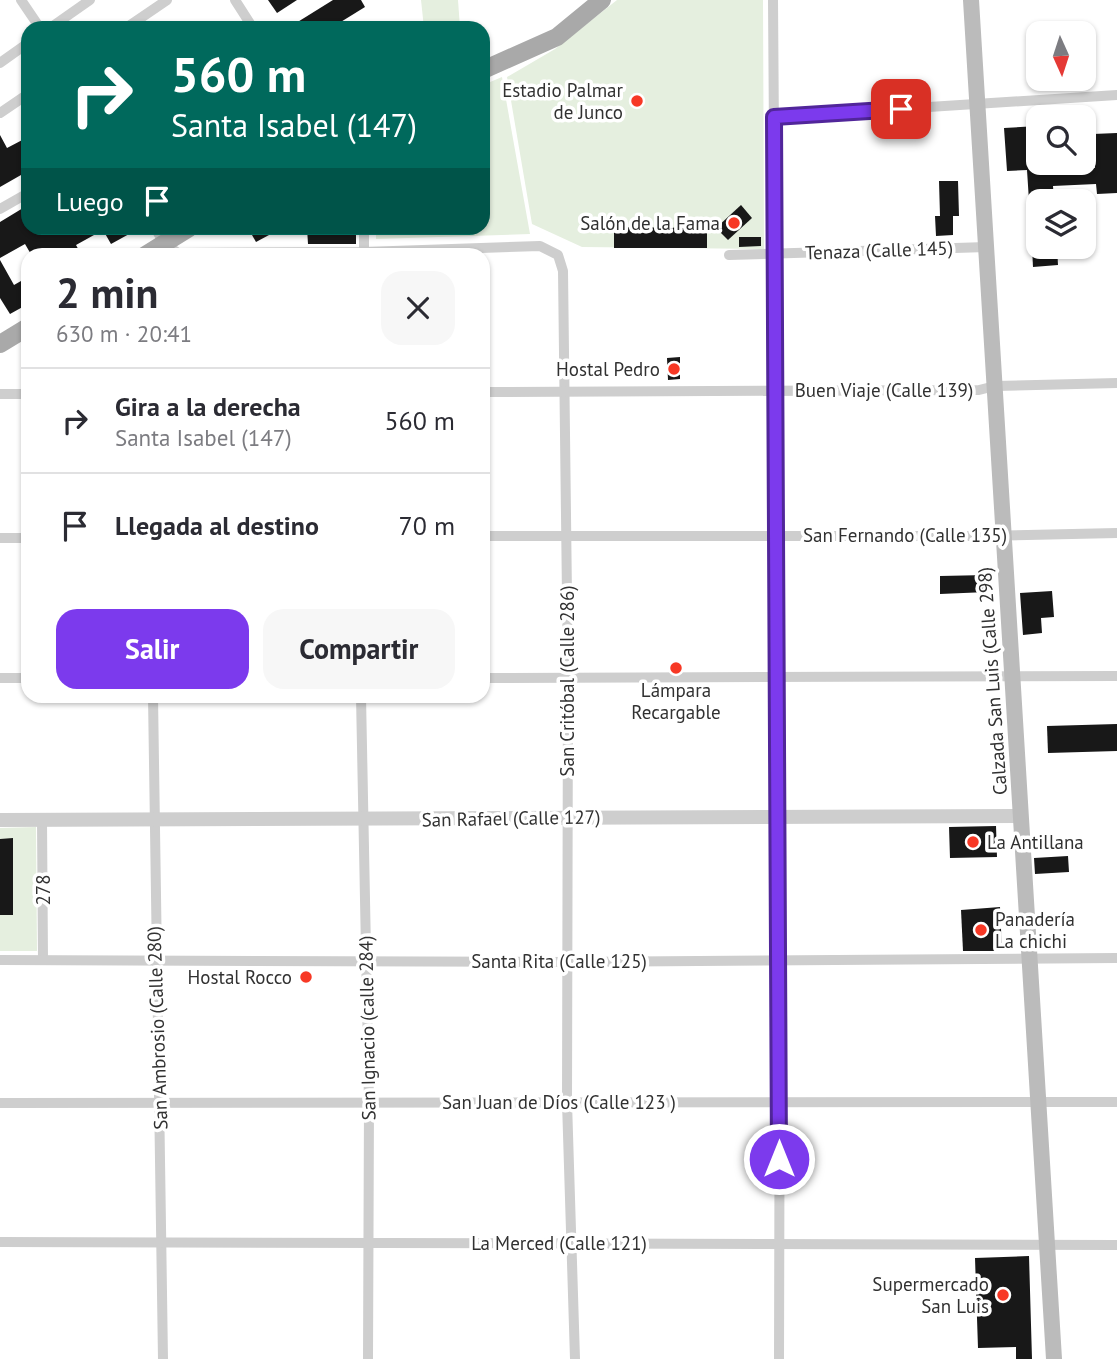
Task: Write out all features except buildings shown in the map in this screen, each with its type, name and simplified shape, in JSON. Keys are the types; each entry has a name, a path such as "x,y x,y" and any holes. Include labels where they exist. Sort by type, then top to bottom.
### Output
{"main road":[{"path":"490,67 557,37 602,0"},
{"name":"Calzada San Luis (Calle 298)","path":"971,0 1055,1359"},
{"path":"0,344 21,331"}],"street":[{"path":"21,0 35,21"},
{"path":"60,21 90,0"},
{"path":"136,21 167,0"},
{"path":"235,0 248,21"},
{"path":"773,0 780,959 779,1359"},
{"path":"0,63 21,48"},
{"path":"774,117 1117,96"},
{"path":"0,113 21,99"},
{"path":"0,209 21,197"},
{"name":"San Critóbal (Calle 286)","path":"490,248 540,246 558,255 563,271 568,678 567,1102 575,1359"},
{"name":"Tenaza (Calle 145)","path":"729,255 987,247"},
{"name":"Buen Viaje (Calle 139)","path":"490,392 979,390 995,386 1117,383"},
{"path":"0,394 21,394"},
{"name":"San Fernando (Calle 135)","path":"490,536 1117,533"},
{"path":"0,538 21,538"},
{"path":"490,678 1117,676"},
{"path":"0,678 21,678"},
{"name":"San Ambrosio (Calle 280)","path":"153,703 163,1359"},
{"name":"San Ignacio (calle 284)","path":"361,703 369,1103 368,1359"},
{"name":"San Rafael (Calle 127)","path":"0,820 1021,816"},
{"name":"278","path":"42,820 43,960"},
{"name":"Santa Rita (Calle 125)","path":"0,960 567,962 1117,958"},
{"name":"San Juan de Díos (Calle 123 )","path":"0,1102 1117,1102"},
{"name":"La Merced (Calle 121)","path":"0,1242 1117,1245"}],"green space":[{"path":"421,0 458,0 460,21 423,21"},
{"name":"Estadio Palmar de Junco","path":"617,0 763,0 764,249 582,247 532,224 507,77 555,49"},
{"path":"502,77 530,234 376,239 376,235 490,235 490,82"},
{"path":"36,827 37,951 0,951 0,828"}],"place":[{"name":"Estadio Palmar de Junco","path":"637,101"},
{"name":"Salón de la Fama","path":"734,223"},
{"name":"Hostal Pedro","path":"674,369"},
{"name":"Lámpara Recargable","path":"676,668"},
{"name":"La Antillana","path":"973,842"},
{"name":"Panadería La chichi","path":"981,930"},
{"name":"Hostal Rocco","path":"306,977"},
{"name":"Supermercado San Luis","path":"1003,1295"}],"route":[{"path":"779,1159 774,117 901,109"}]}
